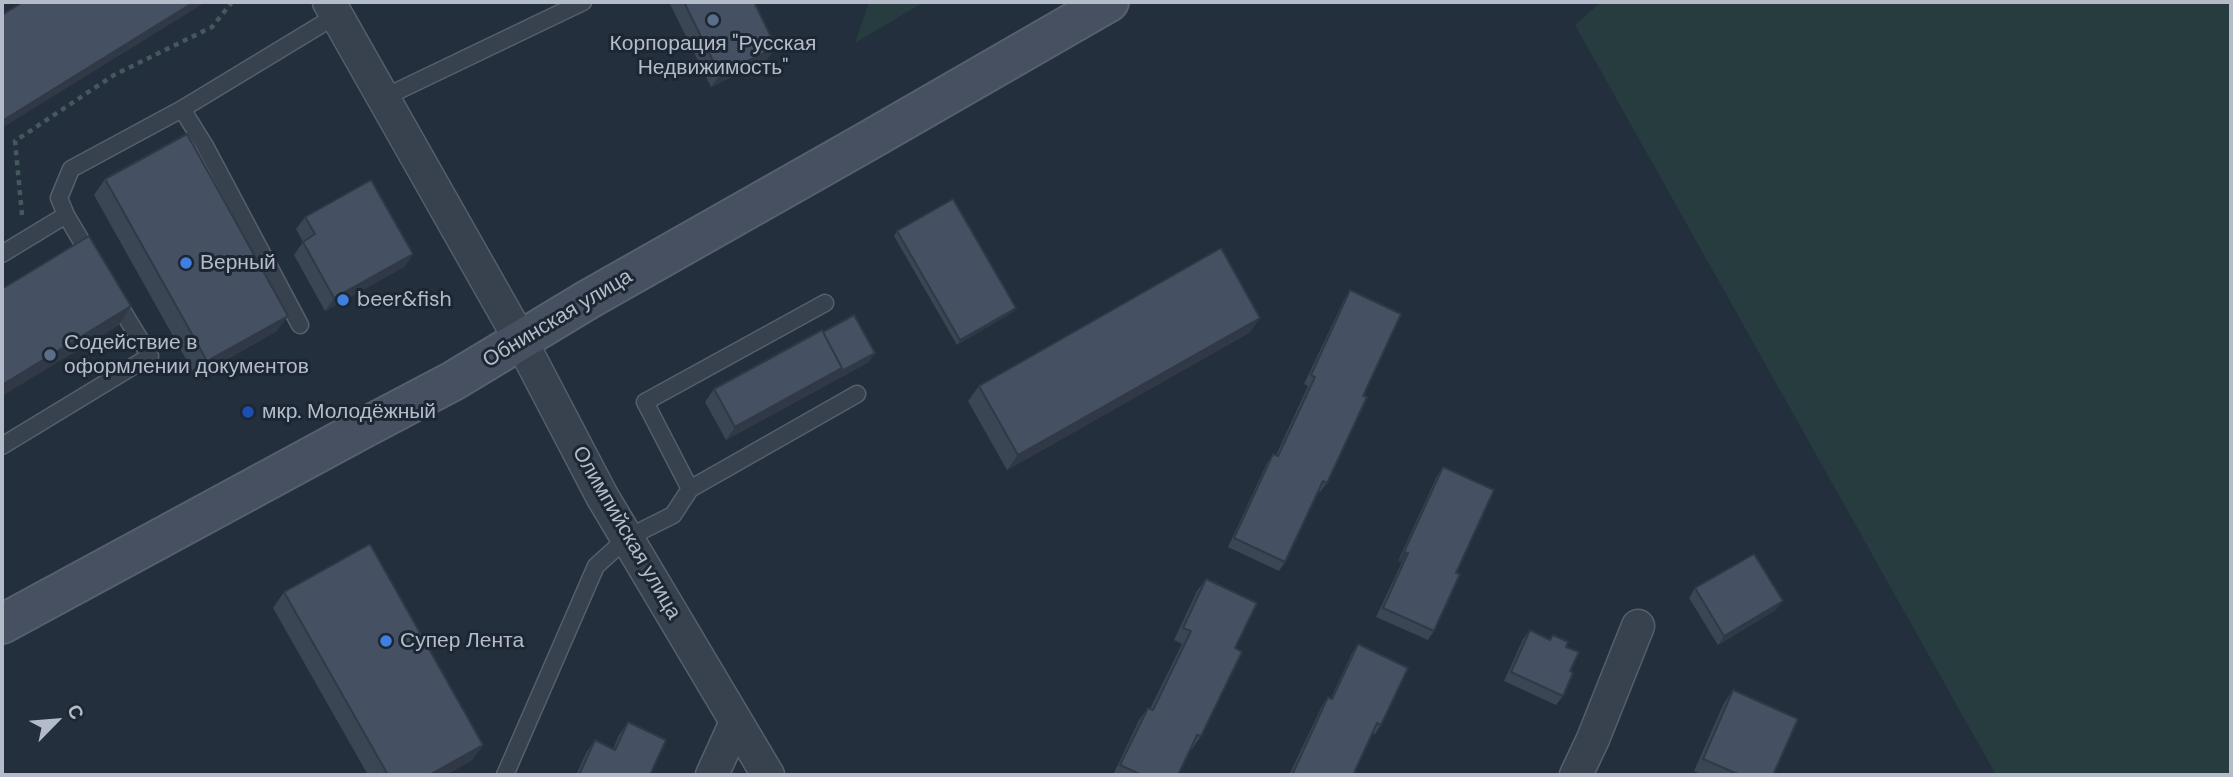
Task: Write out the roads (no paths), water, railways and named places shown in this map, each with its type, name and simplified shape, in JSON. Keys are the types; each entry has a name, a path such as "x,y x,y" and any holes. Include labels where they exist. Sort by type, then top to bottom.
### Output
{"street":[{"name":"Обнинская улица","path":"2,624 453,381 589,299 1109,2"},
{"name":"Олимпийская улица","path":"333,8 521,341 602,496 768,775"},
{"path":"1576,775 1638,626"},
{"path":"712,775 736,722"}],"lane":[{"path":"383,98 583,2"},
{"path":"2,446 150,356 58,198 71,169 182,109 333,8"},
{"path":"182,109 205,146 300,324"},
{"path":"2,254 66,215"},
{"path":"690,489 645,402 825,303"},
{"path":"505,775 596,566 628,538 673,515 690,489 857,394"}],"place":[{"name":"Корпорация \"Русская Недвижимость\"","path":"713,20"},
{"name":"Верный","path":"186,263"},
{"name":"beer&fish","path":"343,300"},
{"name":"Содействие в оформлении документов","path":"50,355"},
{"name":"мкр. Молодёжный","path":"248,412"},
{"name":"Супер Лента","path":"386,641"}]}
